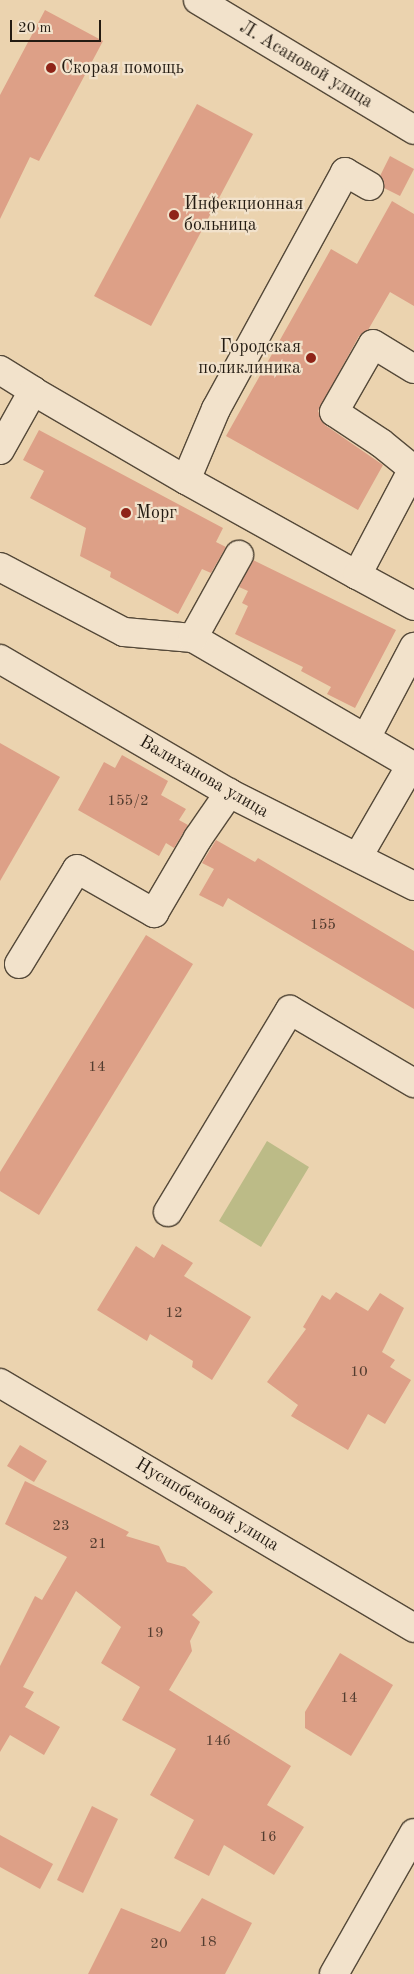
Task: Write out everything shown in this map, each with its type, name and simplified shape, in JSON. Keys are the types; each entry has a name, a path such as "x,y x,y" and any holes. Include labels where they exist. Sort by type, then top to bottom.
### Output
{"street":[{"name":"Л. Асановой улица","path":"198,0 414,130"},
{"path":"186,480 220,401 345,172 369,186"},
{"path":"357,575 413,469 381,443 334,412 373,344 414,368"},
{"path":"0,370 186,480 413,604"},
{"path":"0,450 33,391"},
{"path":"193,638 240,555"},
{"path":"0,567 124,632 193,638 412,766 359,855"},
{"path":"366,738 414,647"},
{"name":"Валиханова улица","path":"0,659 230,793 359,855 414,886"},
{"path":"19,964 77,869 154,913 198,838 230,793"},
{"path":"168,1212 290,1010 414,1083"},
{"name":"Нусипбековой улица","path":"0,1383 414,1628"},
{"path":"334,1974 414,1833"}],"shaded area":[{"path":"267,1141 309,1167 261,1247 219,1221"}],"building":[{"name":"Скорая помощь","path":"45,10 103,41 39,161 30,157 0,219 0,95"},
{"name":"Инфекционная больница","path":"197,104 253,134 151,326 94,296"},
{"path":"390,156 414,169 400,196 384,188 380,176"},
{"name":"Городская поликлиника","path":"392,201 414,214 414,306 390,292 368,330 359,336 318,411 325,425 383,465 358,510 226,436 331,249 357,264"},
{"name":"Морг","path":"39,430 223,528 216,542 226,547 211,573 202,569 178,614 110,577 111,572 80,556 86,528 30,498 44,471 23,460"},
{"path":"253,560 396,630 355,708 327,694 331,687 301,671 303,667 235,634 248,606 242,603 248,591 239,587"},
{"path":"0,743 60,777 0,881"},
{"path":"122,755 168,781 161,795 186,809 179,820 188,825 174,848 166,843 159,856 78,810 104,762 115,768"},
{"path":"216,840 255,862 258,858 414,951 414,1009 228,898 223,907 199,895 214,869 202,863"},
{"path":"146,935 193,964 39,1215 0,1191 0,1172"},
{"path":"162,1244 193,1263 184,1276 251,1317 212,1380 192,1367 193,1361 150,1334 147,1341 97,1310 136,1246 154,1258"},
{"path":"336,1292 368,1311 380,1293 404,1308 382,1352 395,1360 390,1367 411,1380 385,1424 368,1414 348,1450 291,1416 298,1405 267,1382 306,1329 303,1327 322,1295 330,1300"},
{"path":"20,1445 47,1461 34,1482 7,1466"},
{"path":"25,1481 129,1532 126,1536 159,1546 167,1562 185,1567 213,1592 192,1615 200,1622 190,1641 192,1651 169,1690 291,1766 267,1805 304,1827 274,1875 224,1845 209,1876 174,1858 194,1820 150,1795 176,1749 122,1720 140,1687 101,1663 121,1627 76,1591 23,1687 34,1692 25,1707 60,1727 44,1755 10,1735 0,1752 0,1666 35,1596 42,1600 67,1557 5,1524"},
{"path":"340,1653 393,1685 351,1756 305,1728 305,1712"},
{"path":"92,1806 118,1819 83,1893 57,1880"},
{"path":"0,1835 53,1864 40,1889 0,1867"},
{"path":"202,1898 252,1923 225,1974 88,1974 121,1908 180,1932"}],"place":[{"name":"Скорая помощь","path":"51,68"},
{"name":"Инфекционная больница","path":"174,215"},
{"name":"Городская поликлиника","path":"311,358"},
{"name":"Морг","path":"126,513"}]}
